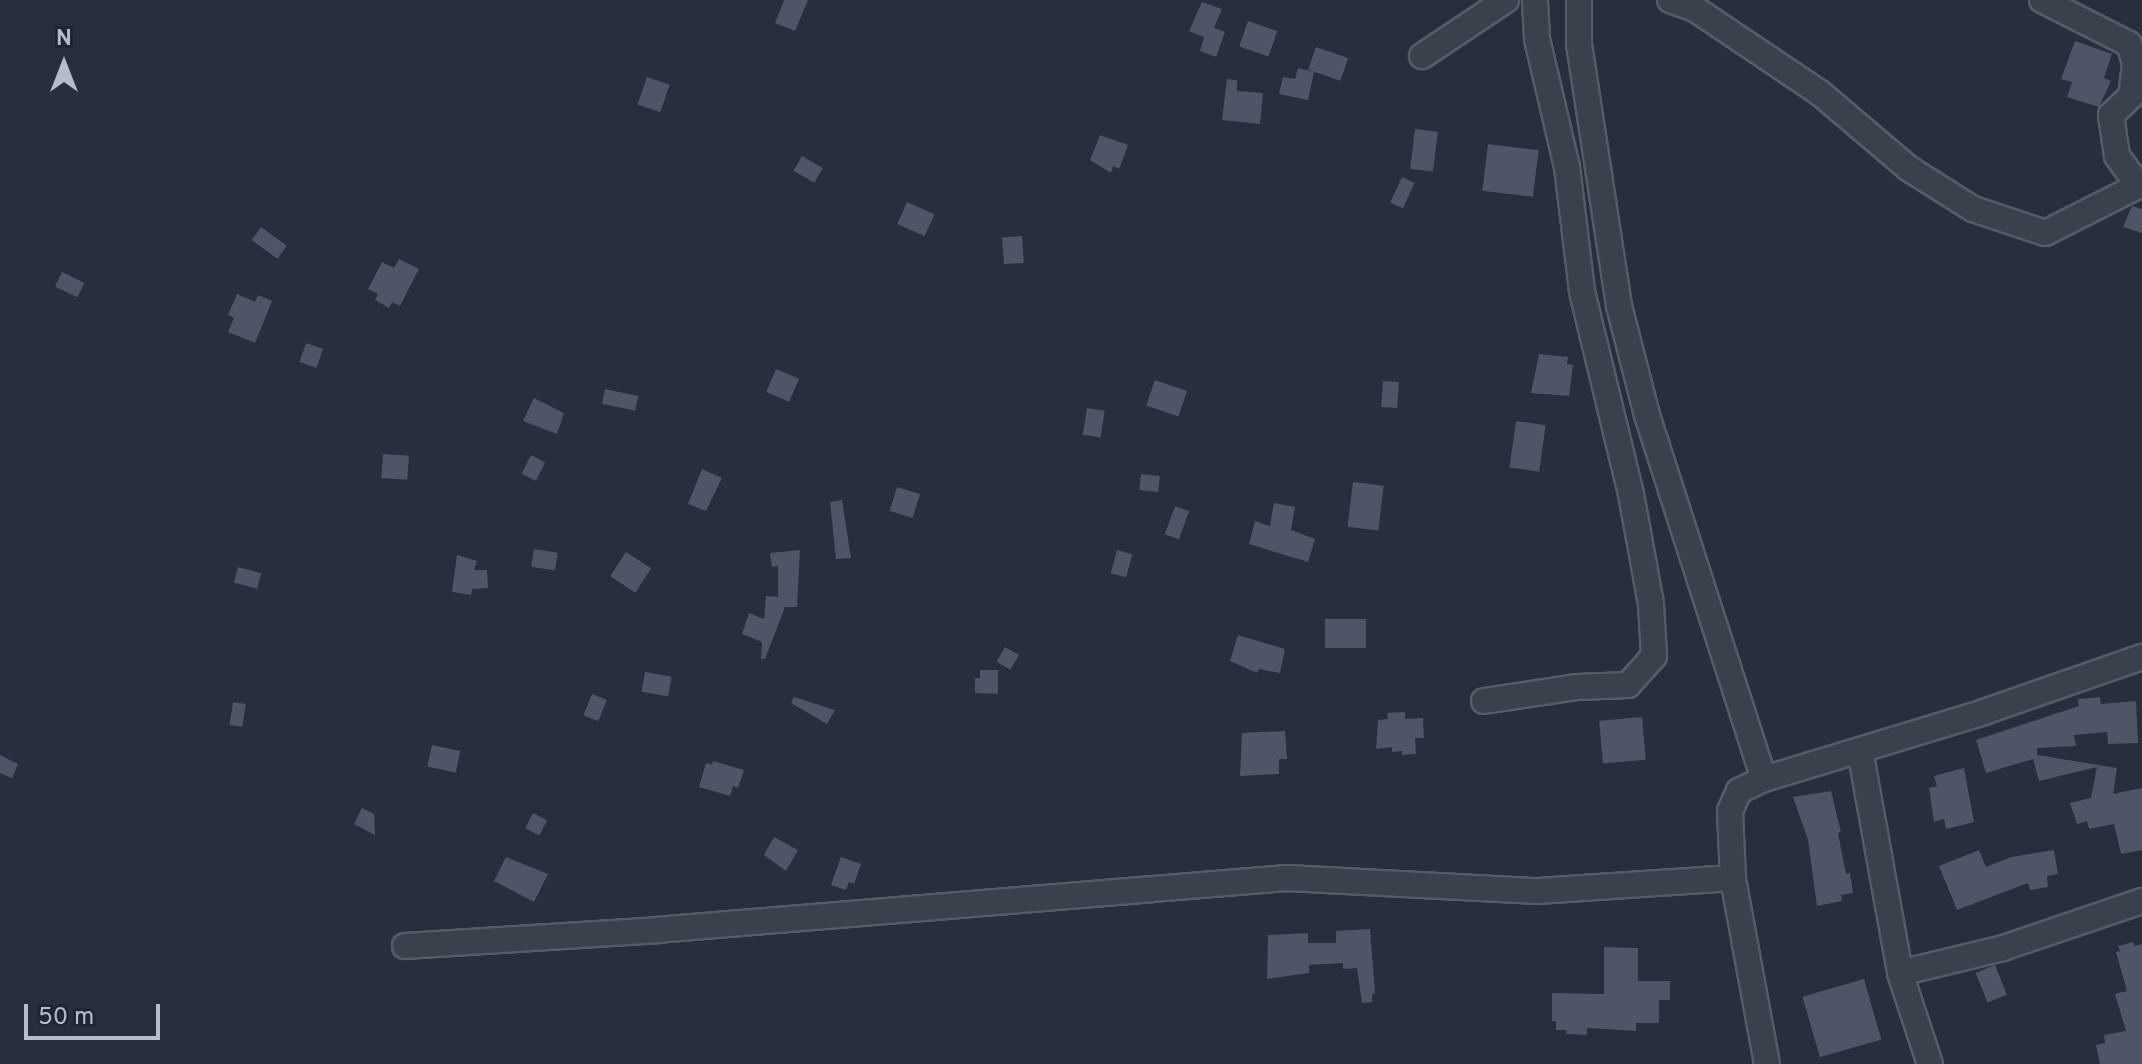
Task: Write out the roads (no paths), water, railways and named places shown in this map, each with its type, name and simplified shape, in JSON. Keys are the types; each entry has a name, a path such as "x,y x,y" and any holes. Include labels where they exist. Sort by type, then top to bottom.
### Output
{"street":[{"path":"1422,56 1506,0"},
{"path":"1484,701 1578,687 1628,685 1654,656 1651,604 1631,494 1582,291 1567,167 1537,39 1535,0"},
{"path":"1579,0 1579,44 1619,306 1647,415 1764,779"},
{"path":"1670,0 1695,9 1820,93 1908,168 1973,209 2045,233 2140,185 2117,156 2111,115 2131,96 2135,64 2129,44 2042,0"},
{"path":"1767,1064 1733,878 1730,811 1739,791 1764,779 1984,712 2142,657"},
{"path":"1860,750 1900,973 1930,1064"},
{"path":"405,946 656,930 1287,878 1538,891 1733,878"},
{"path":"1900,973 2003,948 2142,901"}]}
